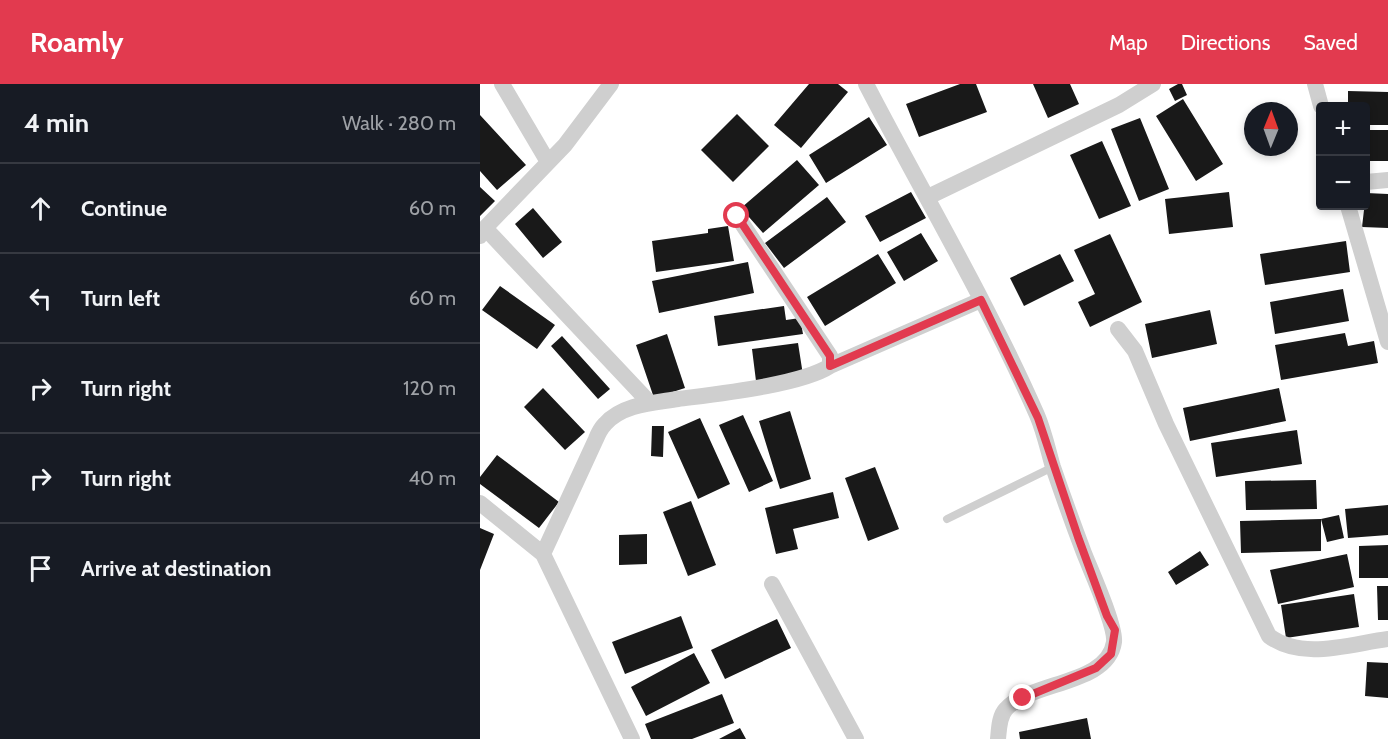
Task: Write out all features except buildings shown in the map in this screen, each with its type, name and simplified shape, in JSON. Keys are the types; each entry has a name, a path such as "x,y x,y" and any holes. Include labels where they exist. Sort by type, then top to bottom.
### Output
{"street":[{"path":"502,84 548,162"},
{"path":"611,84 565,145 482,232 649,402"},
{"path":"866,84 928,197 1038,418 1053,467 1107,616 1115,630 1111,654 1096,668 1023,698 1006,709 1000,722 998,739"},
{"path":"928,197 1128,101 1153,84"},
{"path":"1316,84 1320,102"},
{"path":"1370,182 1388,180"},
{"path":"1349,210 1388,342"},
{"path":"737,216 830,356 830,366"},
{"path":"543,554 605,423 621,412 649,402 816,375 830,366 981,300"},
{"path":"1118,329 1135,351 1166,424 1269,636 1280,645 1306,650 1388,639"},
{"path":"480,503 543,554 632,739"},
{"path":"772,584 856,739"}],"lane":[{"path":"947,519 1053,467"}],"route":[{"path":"737,216 830,356 830,366 981,300 1038,418 1078,537 1107,616 1115,630 1111,654 1096,668 1023,698"}]}
